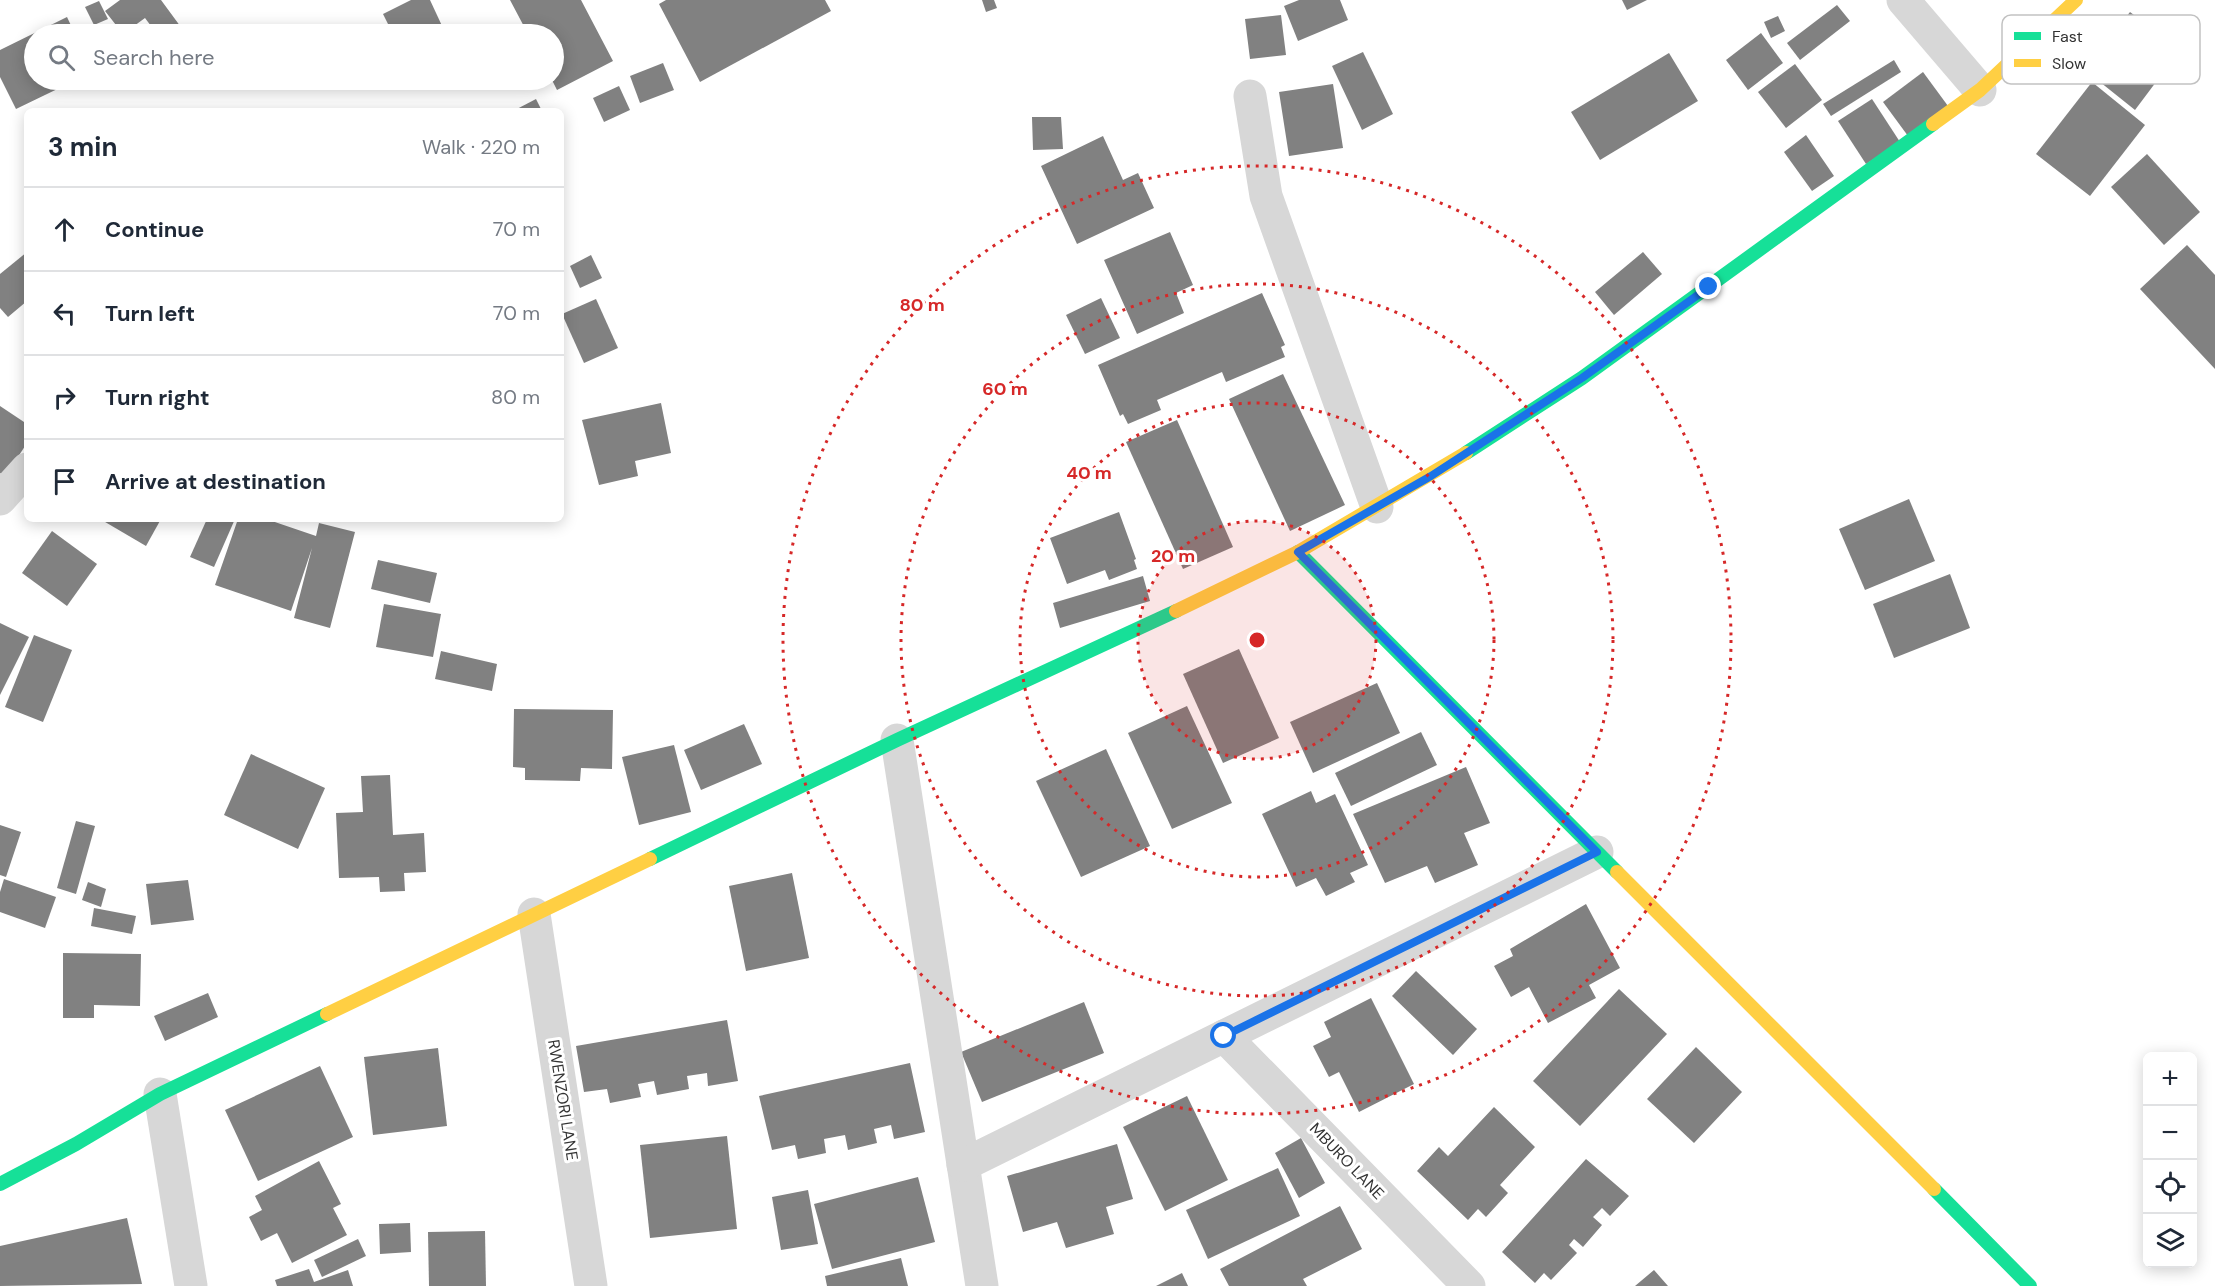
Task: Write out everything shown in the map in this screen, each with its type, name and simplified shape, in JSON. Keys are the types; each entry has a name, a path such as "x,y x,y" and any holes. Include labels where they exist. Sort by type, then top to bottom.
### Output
{"street":[{"path":"1903,0 1980,90"},
{"path":"2060,15 2076,0"},
{"path":"0,1184 76,1144 160,1094 897,740 1149,624 1298,552 1431,476 1582,378 1980,90 2002,69"},
{"path":"1250,96 1266,196 1377,507"},
{"path":"0,499 24,472"},
{"path":"1298,552 2030,1286"},
{"path":"897,740 982,1286"},
{"path":"963,1165 1597,852"},
{"name":"RWENZORI LANE","path":"534,914 591,1286"},
{"name":"MBURO LANE","path":"1224,1036 1469,1286"},
{"path":"160,1094 191,1286"}],"building":[{"path":"120,0 161,0 179,24 150,24 145,18 137,24 115,24 105,11"},
{"path":"411,0 430,0 441,24 388,24 383,14"},
{"path":"510,0 581,0 613,61 564,86 564,24 523,24"},
{"path":"666,0 825,0 831,11 700,82 659,4"},
{"path":"982,0 994,0 997,8 986,12"},
{"path":"1299,0 1340,0 1348,20 1298,41 1284,6"},
{"path":"1622,0 1647,0 1627,10"},
{"path":"99,1 108,19 94,24 85,7"},
{"path":"1837,5 1850,21 1800,60 1787,43"},
{"path":"1281,15 1286,55 1250,59 1245,19"},
{"path":"1778,16 1785,31 1771,38 1764,22"},
{"path":"67,17 70,24 53,24"},
{"path":"1761,33 1783,63 1748,90 1726,60"},
{"path":"24,38 24,90 55,90 16,109 0,77 0,50"},
{"path":"1363,52 1393,114 1362,130 1332,66"},
{"path":"1669,53 1698,101 1600,160 1571,112"},
{"path":"1894,60 1901,72 1831,116 1823,104"},
{"path":"663,63 674,90 640,103 630,76"},
{"path":"1795,64 1822,100 1786,128 1758,92"},
{"path":"1923,72 1948,106 1908,136 1883,102"},
{"path":"1333,84 1343,148 1289,156 1279,92"},
{"path":"2090,84 2094,84 2145,125 2090,196 2036,154"},
{"path":"2102,84 2154,84 2135,110"},
{"path":"619,86 630,110 604,122 593,98"},
{"path":"536,99 540,108 519,108"},
{"path":"1872,99 1900,142 1866,164 1838,121"},
{"path":"1032,117 1061,117 1063,149 1033,150"},
{"path":"1806,135 1834,176 1812,191 1784,152"},
{"path":"1103,136 1123,180 1138,173 1154,208 1077,244 1041,166"},
{"path":"2147,154 2200,212 2164,245 2111,187"},
{"path":"1170,232 1193,285 1176,293 1184,313 1137,334 1104,260"},
{"path":"2187,245 2215,275 2215,369 2140,289"},
{"path":"1643,252 1662,274 1614,315 1595,292"},
{"path":"24,254 24,304 8,317 0,308 0,274"},
{"path":"591,255 602,278 580,288 570,266"},
{"path":"1262,293 1285,345 1281,347 1285,357 1226,382 1222,372 1157,400 1161,410 1128,424 1123,414 1120,416 1098,365"},
{"path":"1101,298 1120,338 1085,354 1066,315"},
{"path":"596,299 618,348 584,363 564,318 564,313"},
{"path":"1283,374 1345,505 1290,531 1229,399"},
{"path":"661,403 671,453 635,461 638,476 599,485 582,420"},
{"path":"0,406 24,422 24,448 5,477 0,473"},
{"path":"1177,420 1233,547 1183,569 1126,442"},
{"path":"1909,499 1935,561 1865,590 1839,529"},
{"path":"1119,512 1136,559 1134,560 1137,569 1109,580 1105,570 1067,584 1050,538"},
{"path":"105,522 159,522 146,546"},
{"path":"206,522 234,522 214,567 190,557"},
{"path":"237,522 275,522 316,536 319,523 355,532 330,628 294,618 312,548 291,611 215,585"},
{"path":"52,531 97,564 67,606 22,573"},
{"path":"378,560 437,573 430,603 371,589"},
{"path":"1950,574 1970,628 1894,658 1873,604"},
{"path":"1143,576 1150,601 1060,628 1053,603"},
{"path":"384,604 441,614 433,657 376,647"},
{"path":"0,623 29,637 0,695"},
{"path":"34,635 72,650 43,722 5,707"},
{"path":"1239,649 1279,738 1223,763 1183,674"},
{"path":"441,651 497,664 492,691 435,679"},
{"path":"1377,683 1400,733 1313,773 1290,722"},
{"path":"1187,706 1232,803 1172,829 1128,733"},
{"path":"514,709 613,710 612,769 581,768 580,781 525,780 525,768 513,767"},
{"path":"744,724 762,764 701,790 684,750"},
{"path":"1421,732 1437,765 1351,806 1335,773"},
{"path":"674,745 691,812 639,825 622,757"},
{"path":"1106,749 1150,846 1081,877 1036,781"},
{"path":"251,754 325,788 298,849 224,815"},
{"path":"1466,767 1490,823 1464,833 1478,865 1435,883 1427,866 1385,883 1353,814"},
{"path":"390,775 393,835 424,833 426,872 404,873 405,891 380,892 379,877 339,878 336,813 363,812 361,776"},
{"path":"1311,791 1316,803 1335,794 1368,865 1350,873 1355,882 1326,896 1316,878 1296,887 1262,814"},
{"path":"76,821 95,826 76,894 57,888"},
{"path":"0,825 21,832 6,877 0,875"},
{"path":"792,873 809,958 746,971 729,886"},
{"path":"4,879 56,897 45,928 0,912 0,892"},
{"path":"188,880 194,920 151,925 146,884"},
{"path":"88,882 106,889 101,907 82,900"},
{"path":"1586,904 1620,968 1589,985 1596,998 1548,1023 1529,987 1511,997 1494,966 1513,956 1510,949"},
{"path":"94,908 136,916 132,934 91,926"},
{"path":"63,953 141,954 140,1006 94,1005 94,1018 63,1018"},
{"path":"1416,971 1477,1029 1453,1055 1392,996"},
{"path":"1619,989 1667,1034 1580,1126 1533,1081"},
{"path":"208,993 218,1017 165,1041 154,1016"},
{"path":"1371,998 1414,1084 1359,1112 1339,1072 1329,1077 1313,1046 1331,1037 1324,1022"},
{"path":"1084,1002 1104,1053 982,1102 961,1052"},
{"path":"727,1020 738,1081 708,1086 707,1073 687,1076 689,1089 657,1095 654,1081 638,1084 641,1097 610,1103 607,1089 584,1092 576,1046"},
{"path":"1696,1047 1742,1092 1694,1143 1647,1099"},
{"path":"438,1048 447,1126 373,1135 364,1057"},
{"path":"910,1063 925,1132 894,1139 891,1125 874,1129 877,1143 848,1150 845,1135 824,1139 826,1153 798,1159 795,1145 772,1150 759,1096"},
{"path":"320,1066 353,1137 258,1181 225,1110"},
{"path":"1187,1096 1228,1180 1165,1211 1123,1127"},
{"path":"1494,1107 1535,1147 1500,1185 1508,1193 1486,1217 1478,1209 1468,1220 1417,1171 1439,1147 1448,1156"},
{"path":"727,1136 737,1229 650,1238 640,1145"},
{"path":"1301,1138 1325,1183 1299,1198 1275,1153"},
{"path":"1117,1144 1133,1199 1106,1207 1114,1234 1066,1248 1057,1222 1023,1232 1007,1176"},
{"path":"1586,1159 1629,1196 1610,1216 1602,1208 1593,1217 1602,1225 1583,1247 1574,1239 1569,1245 1577,1253 1551,1280 1544,1273 1535,1283 1502,1252"},
{"path":"319,1161 341,1204 333,1208 347,1235 292,1263 277,1233 261,1241 249,1217 262,1210 255,1196"},
{"path":"1278,1168 1300,1216 1208,1259 1186,1210"},
{"path":"918,1177 935,1242 832,1269 814,1204"},
{"path":"808,1190 818,1244 781,1250 772,1197"},
{"path":"1340,1206 1362,1249 1303,1279 1307,1286 1229,1286 1220,1269"},
{"path":"127,1218 142,1284 0,1286 0,1246"},
{"path":"410,1223 411,1252 380,1254 379,1224"},
{"path":"485,1231 486,1286 429,1286 428,1232"},
{"path":"358,1239 366,1256 322,1277 314,1260"},
{"path":"901,1258 908,1286 827,1286 825,1276"},
{"path":"309,1269 314,1282 348,1270 353,1286 277,1286 275,1280"},
{"path":"1654,1270 1668,1286 1635,1286"},
{"path":"1182,1273 1188,1286 1156,1286"}],"traffic: fast":[{"path":"1466,453 1582,378 1933,124"},
{"path":"1298,552 1617,872"},
{"path":"650,859 897,740 1176,611"},
{"path":"0,1184 76,1144 160,1094 327,1014"},
{"path":"1934,1189 2030,1286"}],"traffic: slow":[{"path":"2060,15 2076,0"},
{"path":"1933,124 1980,90 2002,69"},
{"path":"1176,611 1298,552 1466,453"},
{"path":"327,1014 650,859"},
{"path":"1617,872 1934,1189"}],"route":[{"path":"1224,1036 1597,852 1298,552 1431,476 1582,378 1709,287"}]}
